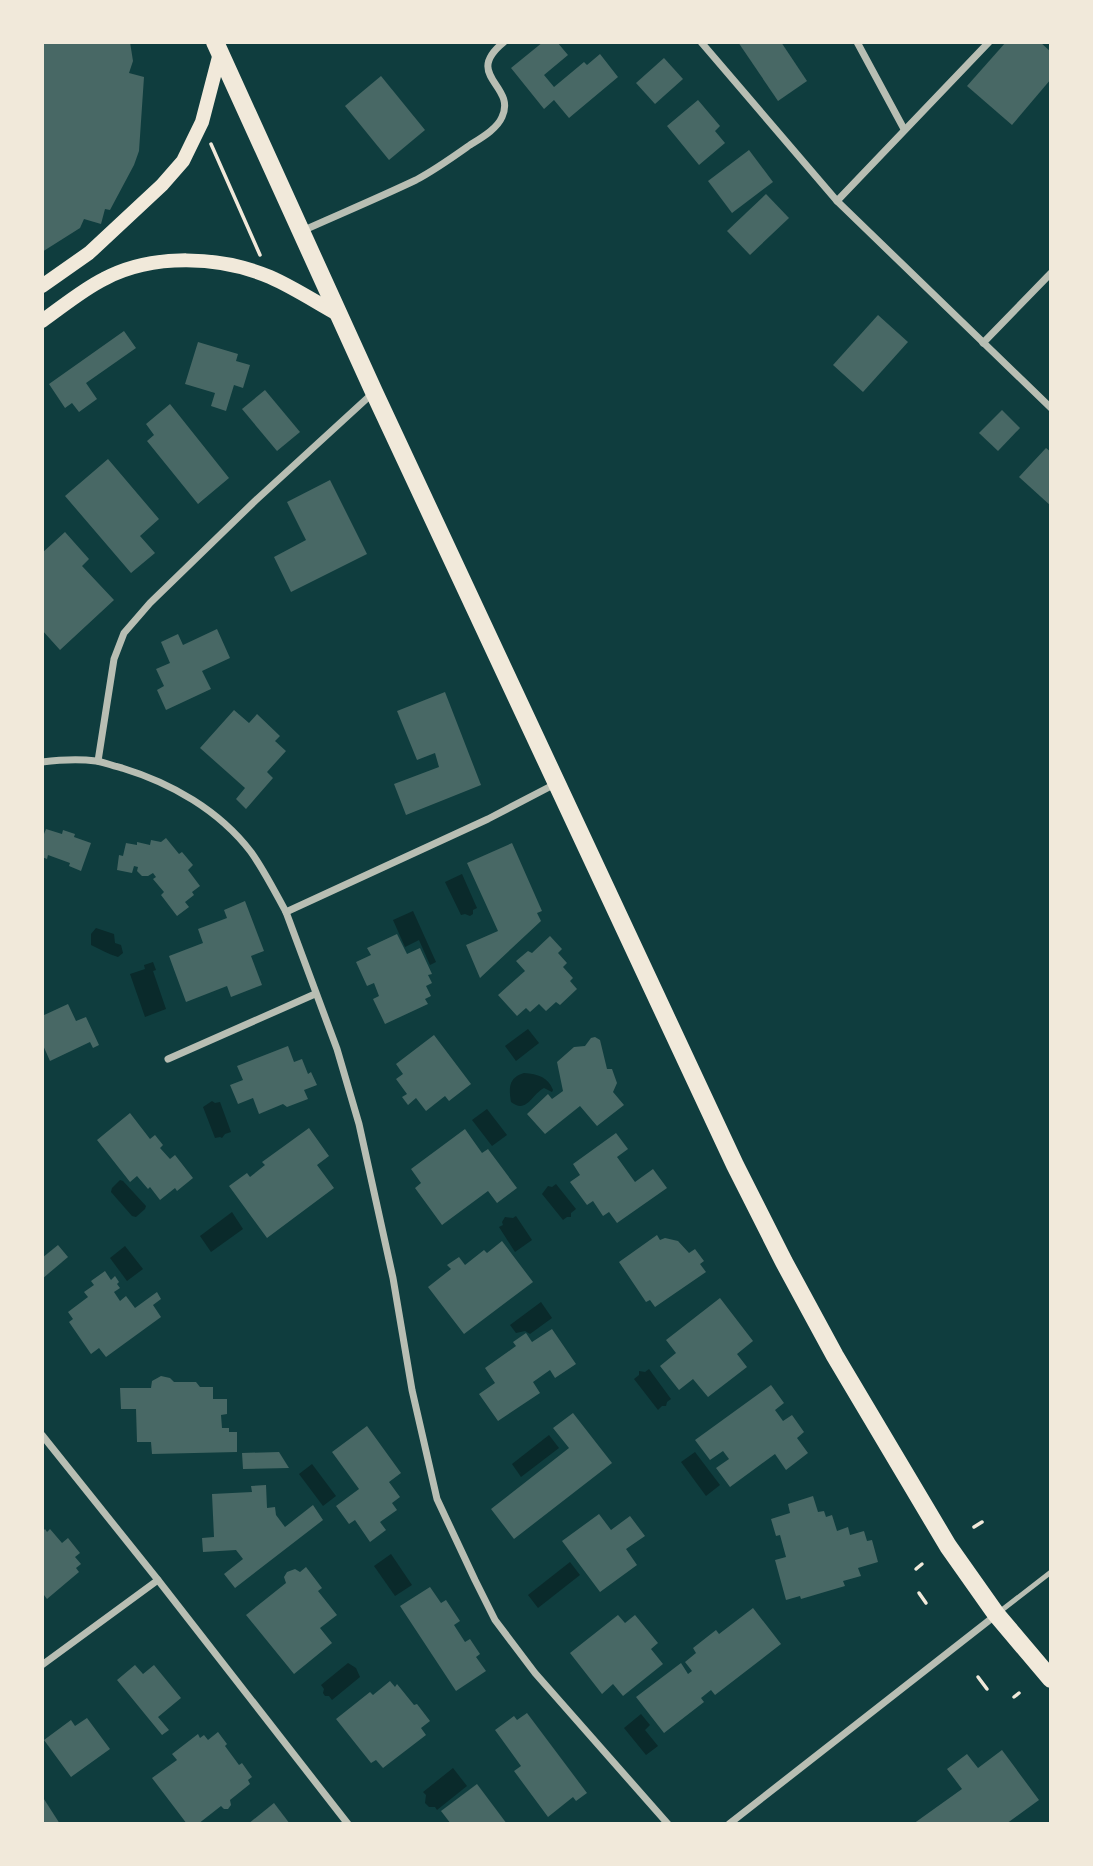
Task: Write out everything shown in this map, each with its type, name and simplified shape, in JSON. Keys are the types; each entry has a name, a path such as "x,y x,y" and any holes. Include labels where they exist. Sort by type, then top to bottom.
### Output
{"main road":[{"path":"217,48 374,393 784,1262 835,1356 941,1534 996,1614 1051,1679"},
{"path":"42,286 89,253 162,186 183,161 202,122 217,48"},
{"path":"42,321 103,279 136,267 185,261 245,268 285,285 341,316"}],"street":[{"path":"302,231 417,179 481,138 499,123 505,113 505,101 489,76 487,67 490,57 504,42"},
{"path":"701,42 836,201 1051,408"},
{"path":"858,42 904,129"},
{"path":"836,201 989,42"},
{"path":"984,343 1051,272"},
{"path":"97,761 114,659 130,624 218,536 374,393"},
{"path":"42,762 97,761 161,783 212,814 251,852 286,912 337,1049 359,1124 393,1278 412,1390 437,1499 495,1620 535,1673 668,1824"},
{"path":"286,912 488,819 558,783"},
{"path":"168,1059 315,993"},
{"path":"42,1435 348,1824"},
{"path":"42,1665 158,1580"},
{"path":"729,1824 996,1614"}],"lane":[{"path":"996,1614 1051,1572"}],"path":[{"path":"211,142 261,258"},
{"path":"974,1527 982,1522"},
{"path":"916,1569 922,1564"},
{"path":"919,1593 926,1603"},
{"path":"978,1677 987,1689"},
{"path":"1014,1698 1019,1693"}],"water":[{"path":"462,874 477,908 470,916 461,915 445,882"},
{"path":"413,911 436,962 430,965 419,940 405,947 393,920"},
{"path":"96,928 114,934 115,943 121,945 123,953 118,957 91,945 91,934"},
{"path":"153,962 156,970 153,971 166,1009 145,1017 130,974 145,969 144,965"},
{"path":"528,1029 539,1043 516,1061 505,1046"},
{"path":"524,1073 545,1079 552,1092 544,1088 521,1106 511,1102 512,1081"},
{"path":"212,1101 220,1102 231,1132 222,1138 215,1138 203,1107"},
{"path":"487,1109 507,1135 492,1146 472,1120"},
{"path":"120,1180 146,1206 136,1217 132,1216 111,1192"},
{"path":"556,1184 576,1209 571,1213 571,1217 563,1220 542,1194 548,1186"},
{"path":"232,1212 243,1229 211,1252 200,1236"},
{"path":"516,1216 532,1240 515,1252 499,1227 503,1225 505,1217"},
{"path":"125,1246 143,1269 127,1281 110,1258"},
{"path":"541,1302 552,1318 530,1334 525,1331 516,1333 510,1325"},
{"path":"649,1369 671,1399 666,1406 658,1410 634,1379 639,1375 639,1371 645,1372"},
{"path":"549,1435 559,1448 521,1477 512,1464"},
{"path":"695,1452 720,1485 706,1496 681,1462"},
{"path":"312,1464 336,1496 323,1506 299,1474"},
{"path":"391,1554 412,1585 395,1596 374,1566"},
{"path":"570,1562 580,1575 538,1608 528,1595"},
{"path":"348,1663 356,1668 360,1677 332,1700 325,1696 321,1685"},
{"path":"641,1714 650,1725 645,1730 658,1746 646,1755 624,1728"},
{"path":"453,1768 467,1786 437,1810 435,1807 429,1807 425,1803 426,1795 423,1792"}],"building":[{"path":"42,42 130,42 133,61 129,73 144,77 139,151 110,210 105,209 101,224 84,219 80,228 42,252"},
{"path":"543,42 557,42 568,55 544,75 554,87 584,62 587,65 600,54 618,77 569,118 554,100 544,109 511,68"},
{"path":"738,42 781,42 807,81 778,101"},
{"path":"1006,42 1040,42 1051,52 1051,79 1012,125 967,86"},
{"path":"664,58 683,79 655,104 636,83"},
{"path":"381,76 425,130 389,160 345,106"},
{"path":"698,100 720,126 715,131 725,143 699,165 667,126"},
{"path":"749,150 773,182 732,213 708,181"},
{"path":"766,194 789,218 750,255 727,231"},
{"path":"878,315 908,342 863,392 833,365"},
{"path":"124,331 136,348 86,383 97,399 79,412 72,403 65,408 49,384"},
{"path":"198,342 238,354 236,361 250,365 243,388 234,385 226,411 211,406 215,393 185,384"},
{"path":"265,390 300,432 277,451 242,409"},
{"path":"170,404 229,478 198,504 147,441 154,435 146,424"},
{"path":"1002,410 1020,428 998,451 979,433"},
{"path":"1046,448 1051,452 1051,506 1019,477"},
{"path":"108,459 159,519 140,536 155,553 131,573 65,496"},
{"path":"330,480 367,554 291,592 274,557 306,540 287,502"},
{"path":"65,532 89,559 82,566 114,600 60,650 42,630 42,553"},
{"path":"217,629 230,658 202,671 211,689 166,710 157,690 164,686 156,669 170,663 161,642 178,634 183,645"},
{"path":"445,692 481,785 406,815 394,784 439,767 435,753 417,760 397,711"},
{"path":"234,710 249,723 257,714 280,736 275,741 286,751 267,772 273,778 246,809 236,799 245,788 200,748"},
{"path":"46,829 62,834 63,830 91,843 81,871 69,866 70,863 48,855 47,859 42,857 42,839"},
{"path":"166,838 179,854 182,852 193,865 188,870 200,886 185,902 189,907 177,916 161,895 164,892 153,879 156,877 153,873 142,876 137,871 138,867 134,866 132,873 117,870 119,855 123,856 126,843 150,845 151,840 161,842"},
{"path":"512,843 542,911 537,913 541,921 480,978 466,945 498,931 467,863"},
{"path":"245,901 264,951 251,956 262,985 231,997 227,986 186,1002 169,956 203,943 198,929 227,918 224,910"},
{"path":"397,934 407,954 420,948 432,974 428,975 432,983 426,986 431,996 425,999 428,1004 385,1024 373,999 379,996 374,983 367,986 356,962 371,955 367,948"},
{"path":"550,936 562,949 558,953 567,963 563,967 573,978 570,981 577,989 560,1005 556,1002 546,1011 539,1004 530,1012 526,1008 517,1016 498,995 525,971 516,961 528,951 532,953"},
{"path":"68,1004 76,1021 86,1017 99,1045 93,1048 90,1042 50,1061 42,1043 42,1016"},
{"path":"434,1035 471,1084 449,1101 445,1096 426,1111 416,1098 408,1105 402,1097 407,1094 396,1079 403,1074 396,1064"},
{"path":"595,1037 600,1040 607,1069 612,1069 617,1083 613,1092 624,1105 597,1126 580,1106 545,1134 527,1114 548,1094 552,1099 563,1091 557,1062 574,1047 585,1046"},
{"path":"288,1046 294,1062 302,1059 308,1074 311,1072 317,1085 304,1090 308,1099 287,1107 283,1104 259,1114 253,1098 238,1104 230,1085 243,1080 237,1066"},
{"path":"130,1113 150,1139 155,1135 163,1145 160,1148 170,1159 175,1155 193,1178 160,1200 137,1176 130,1182 97,1140"},
{"path":"309,1128 329,1156 317,1165 334,1188 267,1238 229,1186 247,1173 250,1177 265,1165 262,1162"},
{"path":"465,1129 482,1153 488,1149 517,1188 497,1203 488,1191 442,1225 415,1188 421,1183 411,1169"},
{"path":"616,1133 628,1149 617,1157 635,1182 653,1169 667,1188 617,1223 609,1212 603,1216 593,1201 587,1205 570,1182 580,1175 573,1164"},
{"path":"657,1235 660,1240 665,1238 678,1241 689,1253 695,1249 704,1261 700,1264 706,1272 655,1307 650,1300 646,1302 619,1262"},
{"path":"502,1241 533,1282 464,1334 428,1287 451,1269 447,1265 459,1257 465,1265 484,1250 487,1253"},
{"path":"58,1245 68,1257 42,1279 42,1258"},
{"path":"105,1271 111,1280 115,1276 119,1282 117,1284 120,1288 114,1292 120,1301 126,1296 135,1308 157,1292 161,1299 153,1305 161,1317 106,1357 99,1348 91,1354 69,1322 73,1319 68,1312 88,1297 84,1292 94,1285 91,1281"},
{"path":"720,1298 753,1341 737,1354 747,1367 708,1397 693,1379 679,1390 660,1366 676,1353 666,1340"},
{"path":"552,1329 576,1364 555,1378 550,1370 533,1382 540,1393 498,1421 479,1394 495,1383 485,1368 516,1346 513,1342 526,1333 532,1342"},
{"path":"161,1376 174,1382 196,1382 200,1387 213,1387 213,1399 227,1399 227,1414 221,1415 222,1428 237,1432 237,1452 152,1454 151,1442 137,1442 136,1409 121,1409 120,1388 151,1388 152,1381"},
{"path":"771,1385 784,1403 775,1410 783,1421 792,1415 804,1432 797,1438 808,1453 786,1470 775,1454 730,1487 716,1468 729,1459 723,1451 710,1460 695,1440"},
{"path":"573,1413 612,1463 514,1539 491,1509 569,1448 553,1428"},
{"path":"367,1426 401,1473 389,1482 400,1497 392,1503 397,1510 380,1522 386,1530 370,1542 355,1520 349,1524 336,1506 359,1489 332,1452"},
{"path":"279,1452 289,1468 243,1469 242,1453"},
{"path":"266,1485 267,1508 275,1507 276,1515 285,1527 313,1505 323,1520 235,1588 224,1574 243,1559 236,1550 203,1552 202,1538 214,1537 212,1494 252,1492 251,1486"},
{"path":"813,1496 818,1512 824,1511 826,1517 832,1515 837,1531 848,1527 850,1535 864,1531 867,1541 872,1540 878,1562 858,1568 861,1576 843,1581 845,1586 801,1599 800,1596 786,1600 775,1560 786,1557 780,1535 776,1536 771,1519 790,1513 788,1504"},
{"path":"599,1514 611,1530 630,1516 645,1536 626,1549 637,1565 600,1592 562,1541"},
{"path":"45,1529 47,1532 50,1529 62,1543 68,1538 80,1553 75,1557 81,1564 76,1568 79,1572 47,1599 44,1595 42,1597 42,1532"},
{"path":"306,1567 322,1588 318,1591 337,1615 320,1628 332,1643 294,1674 246,1615 286,1583 284,1577 287,1572 295,1569 300,1572"},
{"path":"430,1587 441,1603 446,1600 460,1621 454,1625 465,1642 470,1639 480,1654 476,1657 486,1671 456,1691 400,1606"},
{"path":"753,1608 781,1644 715,1695 711,1690 701,1698 704,1702 664,1733 636,1697 681,1663 688,1674 692,1671 685,1662 696,1653 693,1648 716,1630 719,1634"},
{"path":"618,1615 625,1623 635,1615 658,1643 651,1649 663,1664 623,1696 613,1684 602,1694 570,1653"},
{"path":"135,1665 143,1674 154,1665 181,1698 158,1717 169,1730 162,1735 117,1680"},
{"path":"390,1681 395,1687 397,1684 414,1705 417,1704 430,1721 421,1728 426,1735 383,1768 376,1760 371,1763 336,1719 370,1692 373,1695"},
{"path":"527,1713 587,1793 576,1801 573,1797 548,1817 514,1771 521,1766 495,1730 514,1716 517,1720"},
{"path":"87,1718 110,1749 71,1777 44,1740 71,1720 75,1726"},
{"path":"218,1732 239,1765 242,1763 252,1777 248,1780 250,1784 230,1800 228,1809 221,1806 198,1824 187,1824 152,1778 177,1760 172,1754 198,1734 200,1738 204,1735 208,1740"},
{"path":"1002,1750 1039,1800 1006,1824 913,1824 962,1789 947,1769 967,1754 978,1768"},
{"path":"477,1784 507,1824 451,1824 441,1811"},
{"path":"42,1796 60,1824 42,1824"},
{"path":"274,1803 290,1824 248,1824"}]}
